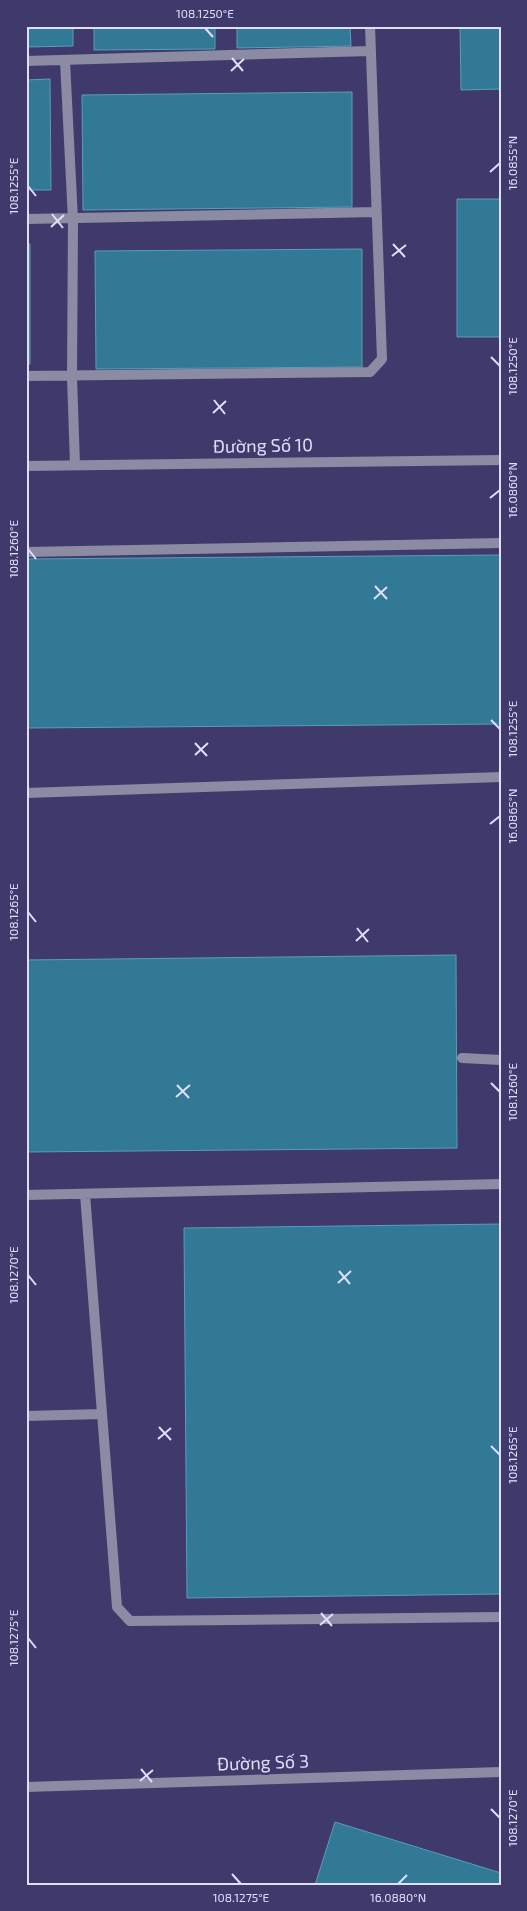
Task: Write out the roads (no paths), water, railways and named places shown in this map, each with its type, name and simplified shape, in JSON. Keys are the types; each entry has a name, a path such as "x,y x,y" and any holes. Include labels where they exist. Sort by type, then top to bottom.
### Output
{"street":[{"path":"26,376 72,377 370,372 382,359 370,26"},
{"path":"26,61 370,51"},
{"path":"65,61 73,220 72,377 75,465"},
{"path":"26,219 73,220 376,212"},
{"name":"Đường Số 10","path":"26,466 501,460"},
{"path":"26,552 501,543"},
{"path":"26,793 501,777"},
{"path":"462,1058 501,1060"},
{"path":"26,1195 501,1184"},
{"path":"85,1194 117,1607 130,1621 501,1617"},
{"path":"26,1416 102,1414"},
{"name":"Đường Số 3","path":"26,1787 501,1772"}]}
